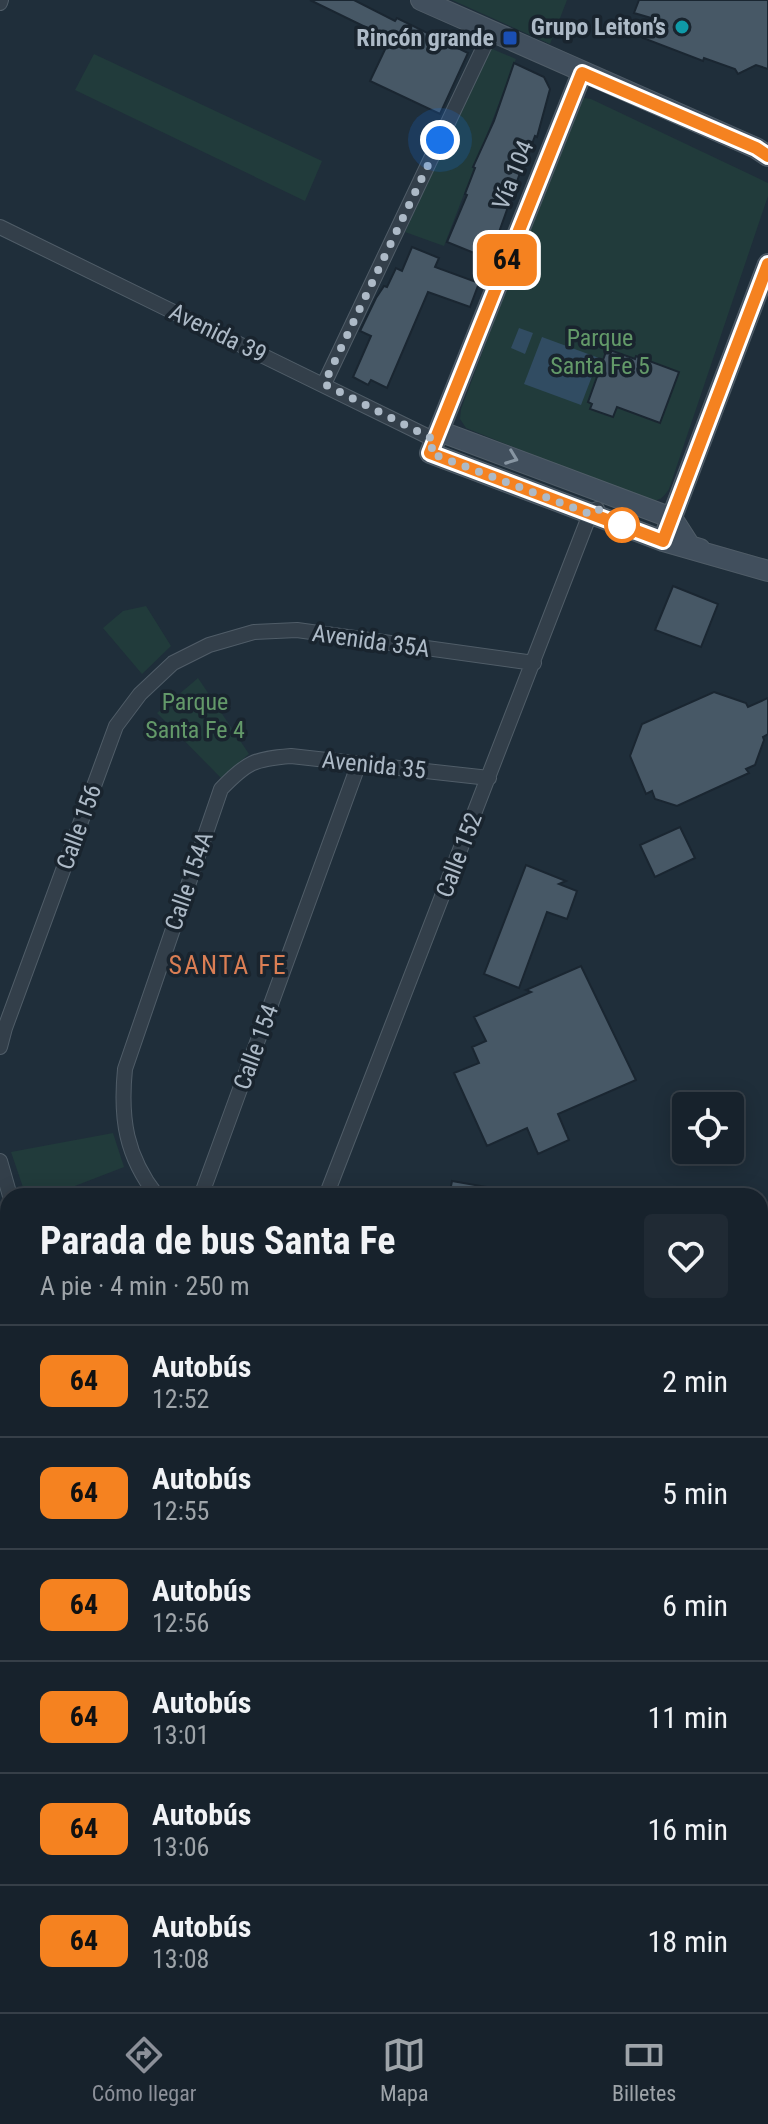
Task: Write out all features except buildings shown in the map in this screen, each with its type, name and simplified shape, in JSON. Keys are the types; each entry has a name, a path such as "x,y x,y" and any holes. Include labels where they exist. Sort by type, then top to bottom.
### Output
{"main road":[{"path":"421,0 768,156"},
{"name":"Vía 104","path":"437,436 582,73"},
{"path":"667,532 768,264"},
{"path":"768,570 667,532 437,436 430,453 590,514 667,532 690,546 768,570"}],"street":[{"path":"324,384 491,32"},
{"name":"Avenida 39","path":"0,227 437,436"},
{"name":"Calle 152","path":"329,1188 590,514"},
{"name":"Avenida 35A","path":"209,645 254,632 297,630 534,663"},
{"name":"Calle 156","path":"0,1047 116,726 140,694 173,663 209,645"},
{"name":"Avenida 35","path":"259,758 291,756 489,778"},
{"name":"Calle 154A","path":"152,1188 133,1159 122,1098 125,1069 221,789 238,771 259,758"},
{"name":"Calle 154","path":"204,1188 359,763"},
{"path":"0,1162 8,1188"}],"green space":[{"path":"452,0 567,0 550,44"},
{"path":"490,48 516,59 444,246 405,232"},
{"path":"94,54 322,161 305,201 75,90"},
{"name":"Parque Santa Fe 5","path":"584,98 768,183 768,196 669,489 656,500 648,501 466,428 460,419 461,409 576,105"},
{"path":"146,606 171,646 142,674 103,628 123,611"},
{"name":"Parque Santa Fe 4","path":"198,678 249,754 221,778 157,713"},
{"path":"113,1133 124,1167 70,1188 23,1188 11,1152"}],"water":[{"path":"519,328 533,333 525,354 511,348"},
{"path":"542,337 599,358 581,405 524,384"}],"bus line":[{"name":"64","path":"768,156 756,148 582,73 430,453 663,541 768,264"}],"place":[{"name":"Grupo Leiton’s","path":"682,27"},
{"name":"Rincón grande","path":"510,38"}],"district":[{"name":"SANTA FE","path":"228,965"}],"route":[{"path":"440,140 324,384 435,440 430,453 590,514 597,509 619,518 622,525"}]}
